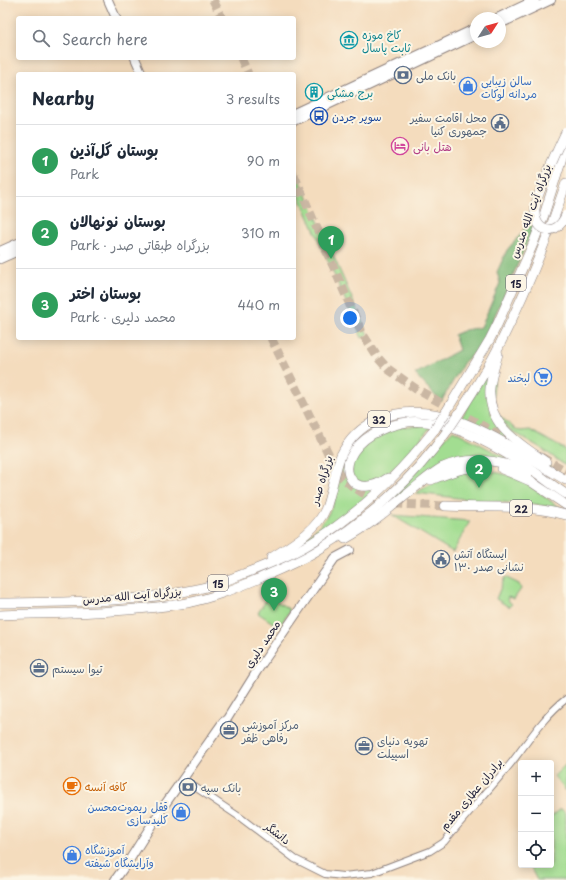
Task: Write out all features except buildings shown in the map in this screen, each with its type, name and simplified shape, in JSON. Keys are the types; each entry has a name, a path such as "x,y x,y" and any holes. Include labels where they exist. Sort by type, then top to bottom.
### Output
{"highway":[{"path":"566,132 540,191 535,209 537,221 542,228 546,230 556,229 563,222 566,215"},
{"name":"بزرگراه آیت الله مدرس","path":"0,604 100,601 151,596 203,588 286,556 311,544 338,526 381,490 435,429 490,339 533,244 544,215 566,145"},
{"name":"15","path":"500,345 544,247 566,183"},
{"path":"500,345 490,386 490,403 495,417 508,434 566,476"},
{"name":"بزرگراه آیت الله مدرس","path":"0,615 129,610 187,603 223,594 287,567 317,551 344,534 368,515 402,484 435,449 458,415 500,345"},
{"name":"بزرگراه صدر","path":"255,569 289,547 313,527 322,516 326,508 339,461 345,447 351,439 371,423 401,412 423,412 448,417 465,423 503,442 566,480"},
{"name":"بزرگراه صدر","path":"402,468 385,480 369,486 359,486 351,480 348,470 350,458 354,451 370,436 390,426 404,423 428,423 445,425 482,441 524,464 565,493"},
{"name":"32","path":"419,485 437,471 449,465 468,460 501,463 515,467 565,493"},
{"path":"317,551 362,529 419,485 453,471 471,466 499,468 530,481 566,506"},
{"name":"22","path":"445,506 531,508 550,510 566,515"}],"main road":[{"path":"108,0 115,16"},
{"path":"506,13 535,0"},
{"path":"506,21 551,0"},
{"path":"296,120 470,31"},
{"path":"296,112 470,38"},
{"path":"136,60 141,72"},
{"path":"0,251 16,244"},
{"path":"0,259 16,252"},
{"name":"محمد دلیری","path":"119,880 323,574 335,558 350,550"},
{"name":"محمد دلیری","path":"115,880 185,780"}],"street":[{"name":"برادران عطاری مقدم","path":"372,873 430,851 444,842 511,763 548,715 566,699"},
{"name":"دانشگر","path":"185,780 241,818 295,859 325,874 343,876 372,873"}],"green space":[{"path":"296,171 368,335 362,338 296,189"},
{"path":"530,223 533,229 480,348 464,362 441,402 415,374 459,350 454,335 465,330 481,327 500,283 497,272 507,250 522,233 526,225"},
{"path":"497,356 491,414 554,470 498,434 461,418"},
{"path":"496,413 514,428 520,431 530,430 566,450 566,466 511,430"},
{"path":"432,425 414,448 383,477 373,482 360,483 352,475 352,461 363,444 394,427"},
{"path":"453,430 525,468 459,459 360,525"},
{"path":"344,462 348,481 381,486 327,529 290,551 317,528 328,514 332,507"},
{"path":"475,469 501,473 513,477 535,489 563,510 534,504 482,501 416,493 441,478"},
{"path":"392,515 470,521 453,552"},
{"path":"505,577 519,584 521,589 514,599 508,597 507,600 512,604 509,607 496,599"},
{"path":"269,596 290,610 279,627 258,613"},
{"path":"566,764 566,791 554,776"},
{"path":"561,809 566,813 566,880 537,880 531,868 554,868 554,815"}],"tunnel":[{"path":"213,0 221,16"},
{"path":"242,60 247,72"},
{"path":"296,180 362,333 378,358 388,369 416,389 519,446"},
{"path":"272,340 341,476 351,485 377,500 399,504 445,506"},
{"path":"541,457 566,471"}],"place":[{"name":"کاخ موزه ثابت پاسال","path":"349,40"},
{"name":"بانک ملی","path":"403,75"},
{"name":"سالن زیبایی مردانه لوکات","path":"468,86"},
{"name":"برج مشکی","path":"314,92"},
{"name":"سوپر جردن","path":"319,116"},
{"name":"محل اقامت سفیر جمهوری کنیا","path":"500,123"},
{"name":"هتل بانی","path":"400,146"},
{"name":"بوستان گل‌آذین","path":"331,259"},
{"name":"لبخند","path":"543,377"},
{"name":"بوستان نونهالان","path":"479,488"},
{"name":"ایستگاه آتش نشانی صدر ۱۳۰","path":"441,559"},
{"name":"بوستان اختر","path":"274,611"},
{"name":"تیوا سیستم","path":"39,668"},
{"name":"مرکز آموزشی رفاهی ظفر","path":"229,730"},
{"name":"تهویه دنیای اسپیلت","path":"364,746"},
{"name":"کافه آنسه","path":"72,786"},
{"name":"بانک سپه","path":"188,787"},
{"name":"قفل ریموت‌محسن کلیدسازی","path":"181,812"},
{"name":"آموزشگاه وآرایشگاه شیفته","path":"72,855"}]}
